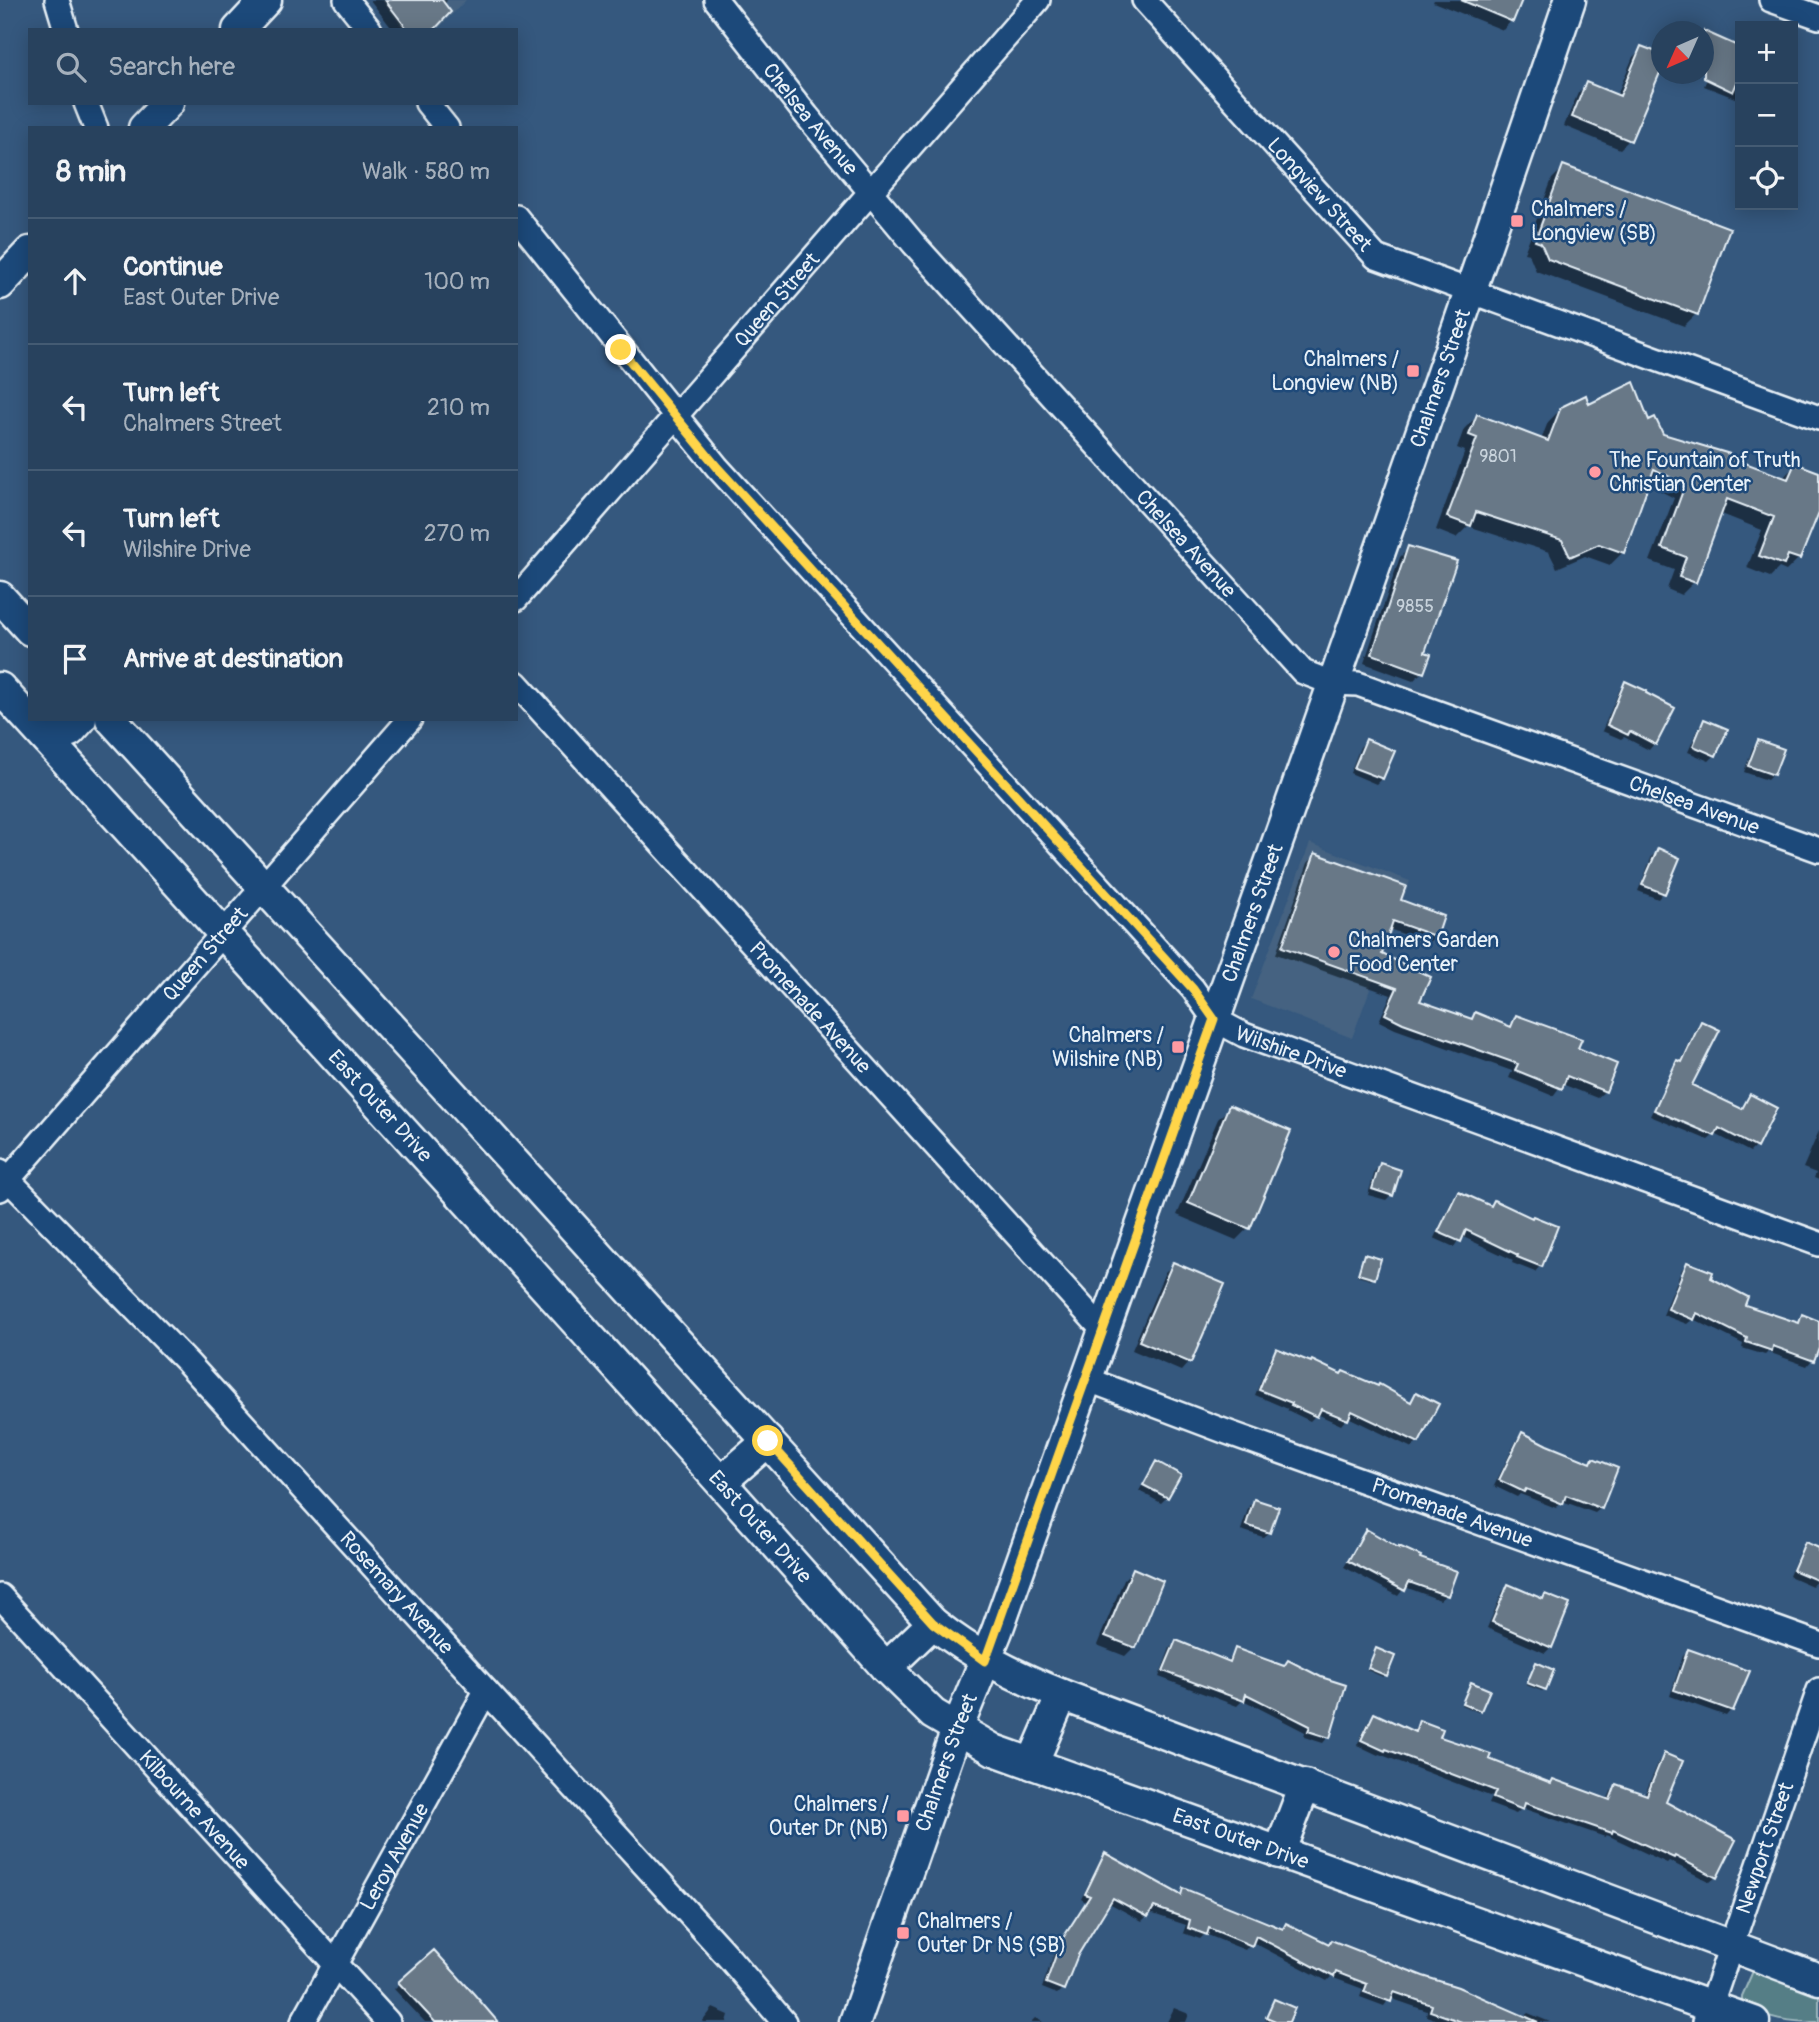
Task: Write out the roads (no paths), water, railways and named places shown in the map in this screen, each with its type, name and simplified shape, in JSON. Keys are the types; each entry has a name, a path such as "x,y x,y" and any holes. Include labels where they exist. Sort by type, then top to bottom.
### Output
{"street":[{"path":"57,0 65,28"},
{"path":"240,28 266,0"},
{"path":"346,0 368,28"},
{"name":"Chelsea Avenue","path":"716,0 914,244 1303,672 1332,683 1358,684 1819,850"},
{"name":"Queen Street","path":"518,596 1038,0"},
{"name":"Longview Street","path":"1144,0 1376,257 1819,418"},
{"name":"Chalmers Street","path":"855,2022 957,1728 985,1661 1214,1019 1570,0"},
{"path":"1771,0 1819,18"},
{"path":"87,105 95,126"},
{"path":"146,126 166,105"},
{"path":"429,105 445,126"},
{"name":"Wilshire Drive","path":"518,219 717,467 1193,989 1214,1019 1256,1039 1819,1244"},
{"path":"0,284 28,254"},
{"path":"0,597 28,628"},
{"name":"Promenade Avenue","path":"518,685 1103,1330"},
{"name":"East Outer Drive","path":"0,688 28,718"},
{"name":"East Outer Drive","path":"30,721 722,1482 886,1668 933,1714 994,1750 1279,1853 1707,2014 1754,2022"},
{"path":"47,739 70,731 79,721"},
{"path":"113,721 265,885 933,1623 985,1661 1016,1677 1819,1979"},
{"name":"Queen Street","path":"3,1180 408,721"},
{"name":"Rosemary Avenue","path":"3,1180 188,1363 785,2022"},
{"name":"Promenade Avenue","path":"1086,1379 1819,1644"},
{"path":"722,1482 768,1441"},
{"name":"Kilbourne Avenue","path":"0,1596 388,2022"},
{"path":"886,1668 933,1623"},
{"name":"Leroy Avenue","path":"303,2022 486,1690"},
{"name":"Newport Street","path":"1707,2014 1819,1690"},
{"path":"1032,1764 1062,1695"},
{"path":"1279,1853 1305,1785"}],"place":[{"name":"Chalmers / Longview (SB)","path":"1517,221"},
{"name":"Chalmers / Longview (NB)","path":"1413,371"},
{"name":"The Fountain of Truth Christian Center","path":"1595,472"},
{"name":"Chalmers Garden Food Center","path":"1334,952"},
{"name":"Chalmers / Wilshire (NB)","path":"1178,1047"},
{"name":"Chalmers / Outer Dr (NB)","path":"903,1816"},
{"name":"Chalmers / Outer Dr NS (SB)","path":"903,1933"}]}
